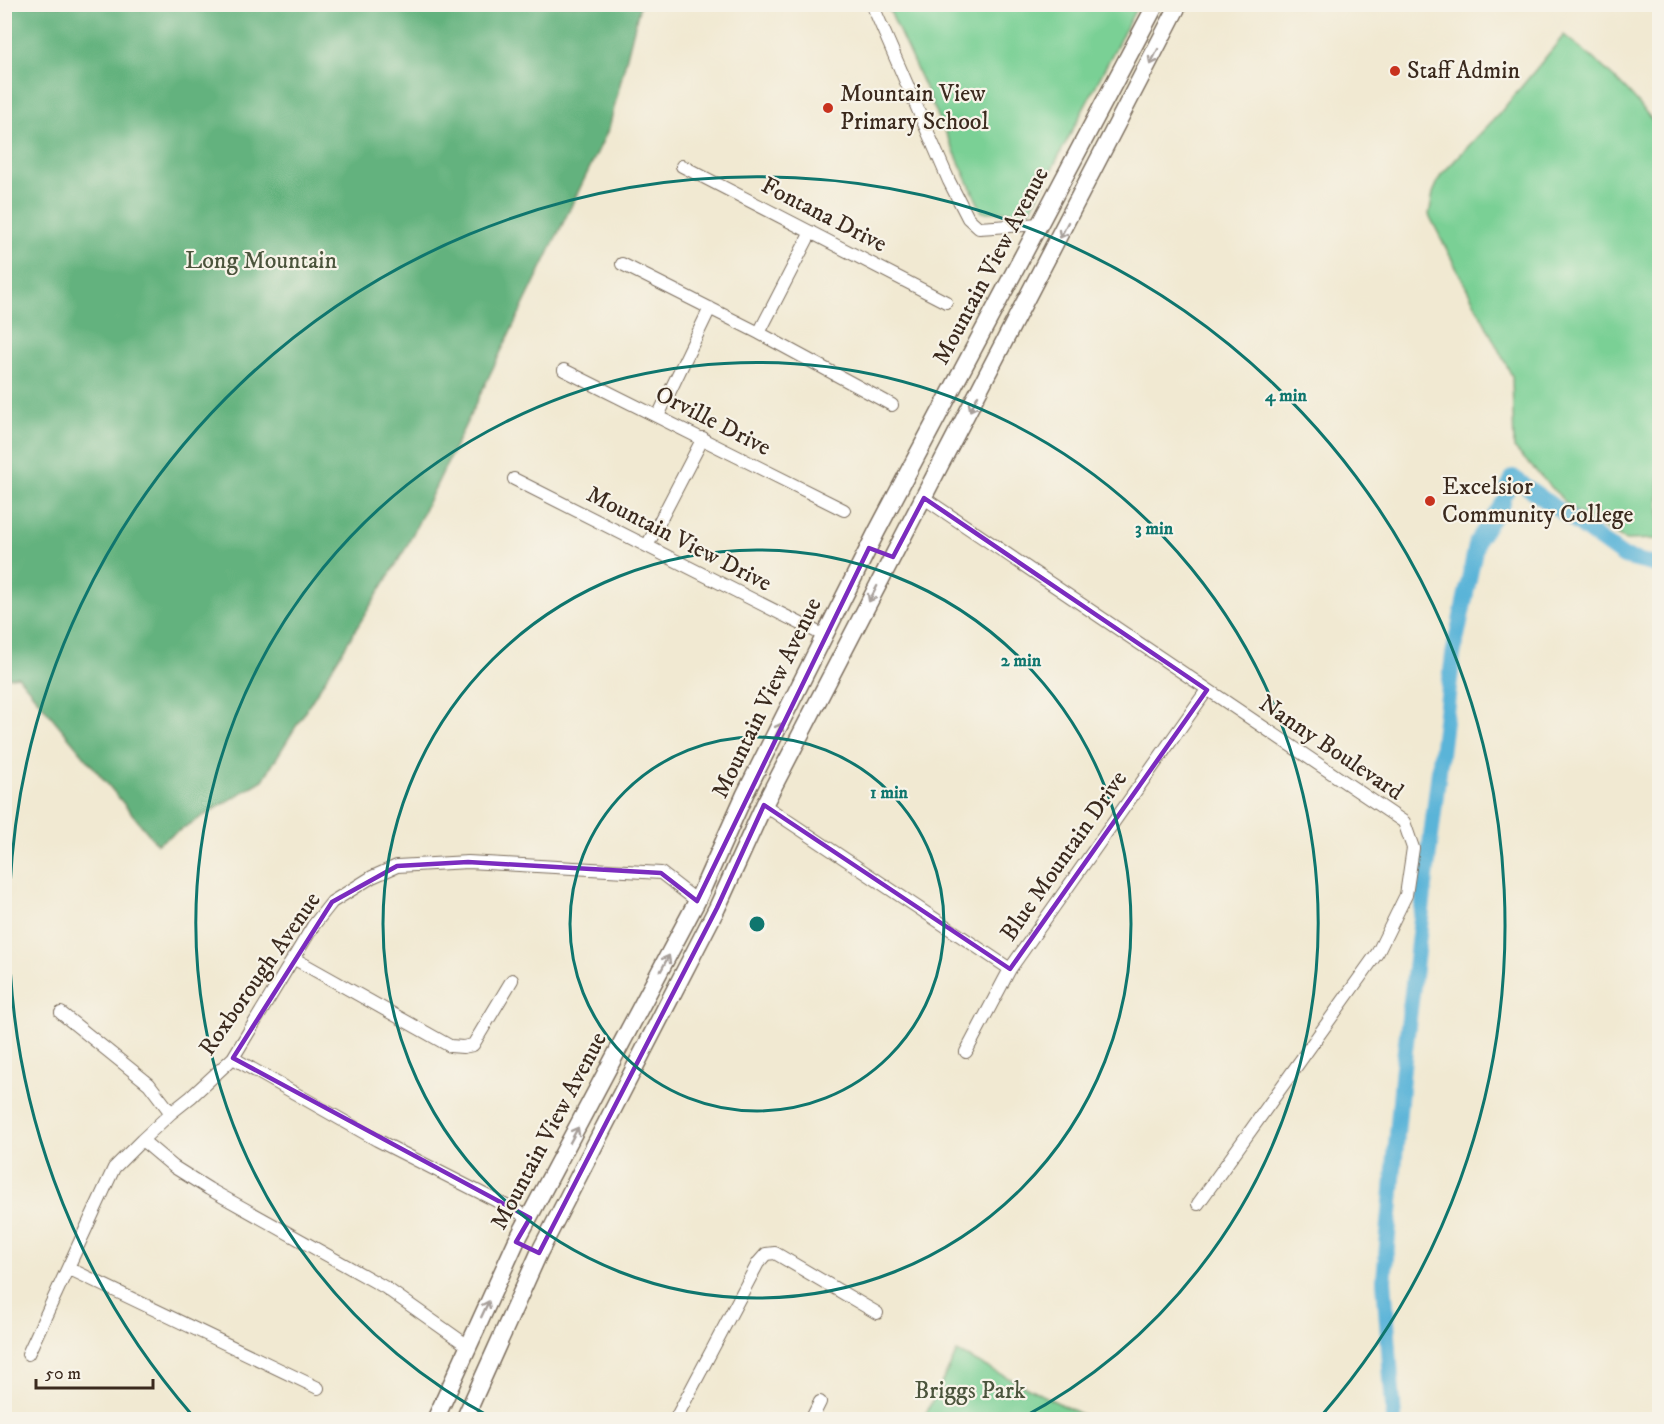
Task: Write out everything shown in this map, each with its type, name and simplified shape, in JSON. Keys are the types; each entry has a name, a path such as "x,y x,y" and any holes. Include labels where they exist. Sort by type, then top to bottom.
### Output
{"main road":[{"name":"Mountain View Avenue","path":"435,1419 516,1242 698,901 745,794 869,548 1156,4"},
{"name":"Mountain View Avenue","path":"464,1419 539,1253 717,908 764,805 1179,4"},
{"path":"869,548 893,557"},
{"path":"758,770 778,778"},
{"path":"516,1242 539,1253"}],"street":[{"path":"872,4 944,171 968,218 979,228 1041,224"},
{"name":"Fontana Drive","path":"682,166 946,302"},
{"path":"759,333 811,232"},
{"path":"622,264 759,333 892,405"},
{"path":"658,416 710,308"},
{"name":"Orville Drive","path":"564,370 844,510"},
{"path":"647,546 703,438"},
{"name":"Mountain View Drive","path":"514,479 825,636"},
{"name":"Nanny Boulevard","path":"924,498 1404,822 1413,848 1406,895 1378,951 1198,1204"},
{"name":"Blue Mountain Drive","path":"966,1052 1010,969 1207,690"},
{"path":"764,805 1010,969"},
{"name":"Roxborough Avenue","path":"28,1354 114,1168 233,1058 313,926 332,902 372,877 397,866 468,862 661,873 698,901"},
{"path":"293,958 450,1046 473,1045 512,980"},
{"path":"61,1012 149,1084 171,1113"},
{"path":"233,1058 378,1140 530,1218"},
{"path":"142,1140 174,1167 386,1288 468,1346"},
{"path":"675,1419 758,1263 766,1254 775,1253 877,1313"},
{"path":"69,1268 318,1388"},
{"path":"811,1419 820,1402"}],"highlighted area":[{"path":"924,498 1207,690 1010,969 764,805 717,908 539,1253 516,1242 530,1218 233,1058 332,902 397,866 468,862 661,873 697,901 869,548 893,557"}],"green space":[{"name":"Long Mountain","path":"4,5 640,5 609,128 406,548 263,780 157,844 18,676 5,678"},
{"path":"887,5 1138,5 1030,211 982,212"},
{"path":"1564,35 1615,79 1659,130 1659,539 1625,540 1572,509 1514,448 1512,376 1429,215 1433,193 1441,175 1499,114"},
{"name":"Briggs Park","path":"957,1352 1090,1419 923,1419"}],"waterway":[{"path":"1506,492 1513,477 1624,557 1660,566"},
{"path":"1394,1420 1384,1280 1403,1067 1453,655 1477,541 1503,503"}],"place":[{"name":"Staff Admin","path":"1395,71"},
{"name":"Mountain View Primary School","path":"828,108"},
{"name":"Excelsior Community College","path":"1430,501"}]}
